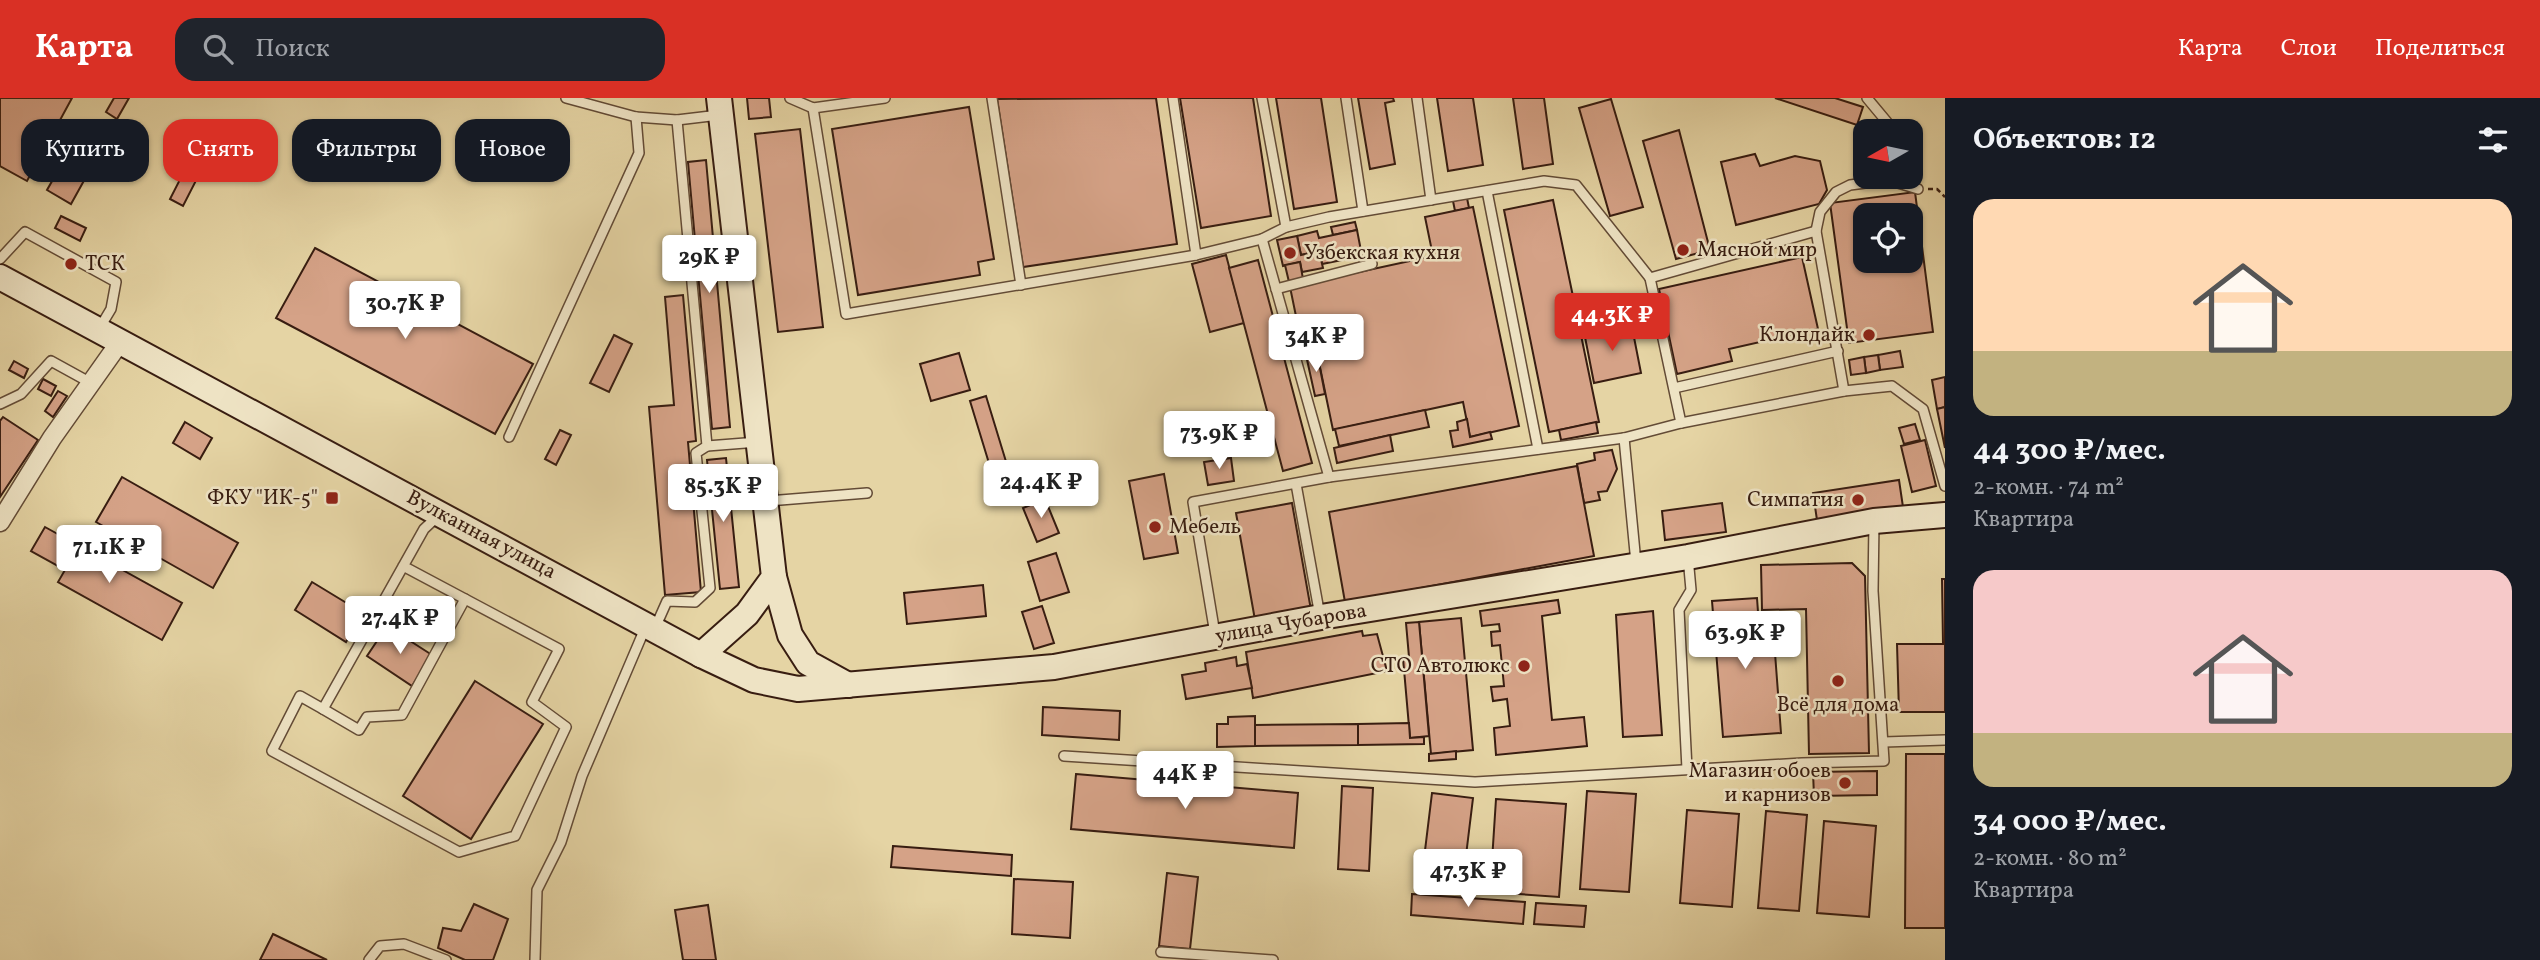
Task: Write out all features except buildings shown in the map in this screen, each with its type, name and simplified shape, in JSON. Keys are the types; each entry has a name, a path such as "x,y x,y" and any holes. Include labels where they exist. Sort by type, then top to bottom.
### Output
{"street":[{"path":"720,107 774,577 790,635 808,663 848,685"},
{"name":"Вулканная улица","path":"0,277 651,626"},
{"path":"0,522 52,438 91,383 110,336"},
{"name":"улица Чубарова","path":"651,626 701,655 754,680 798,690 1054,667 1321,617 1688,557 1874,521 1945,515"},
{"path":"701,655 747,614 774,577"}],"lane":[{"path":"566,98 636,117 677,120 720,107"},
{"path":"790,98 813,108 884,98"},
{"path":"992,98 1021,285"},
{"path":"1172,98 1196,256"},
{"path":"1262,98 1286,227"},
{"path":"1346,98 1363,211"},
{"path":"1417,98 1431,200"},
{"path":"1867,98 1884,119"},
{"path":"813,108 846,314 1196,256 1262,239 1286,227 1363,211 1545,181 1576,185 1650,278 1681,423"},
{"path":"509,437 639,153 636,117"},
{"path":"677,120 707,446"},
{"path":"1844,391 1816,231 1820,212 1836,192 1853,185"},
{"path":"1487,191 1538,449"},
{"path":"1650,278 1816,231"},
{"path":"0,259 25,232 116,282 110,336"},
{"path":"1262,239 1329,477"},
{"path":"1276,289 1372,264"},
{"path":"1674,388 1838,351"},
{"path":"0,404 21,394 51,361 91,383"},
{"path":"1216,637 1194,502 1329,477 1624,438 1681,423 1844,391 1892,386 1923,409 1945,486"},
{"path":"1624,438 1637,564"},
{"path":"535,960 537,890 561,842 582,776 651,626 667,601 695,602 710,588 696,453 707,446 760,442"},
{"path":"1296,484 1321,617"},
{"path":"766,501 867,493"},
{"path":"323,709 424,529 440,514"},
{"path":"1064,756 1475,782 1687,769 1884,761 1873,591 1874,521"},
{"path":"1687,769 1679,610 1691,590 1688,557"},
{"path":"402,566 465,599 559,649 532,702 566,727 515,836 459,852 272,751 300,696 359,730 366,717 402,715 465,599"},
{"path":"1884,742 1945,740"},
{"path":"369,960 380,946 404,944 446,960"},
{"path":"1161,952 1273,960"}],"path":[{"path":"1923,189 1937,189 1945,197"}],"place":[{"name":"Мясной мир","path":"1683,250"},
{"name":"Узбекская кухня","path":"1290,253"},
{"name":"ТСК","path":"71,264"},
{"name":"Клондайк","path":"1869,335"},
{"name":"ФКУ \"ИК-5\"","path":"332,498"},
{"name":"Симпатия","path":"1858,500"},
{"name":"Мебель","path":"1155,527"},
{"name":"СТО Автолюкс","path":"1524,666"},
{"name":"Всё для дома","path":"1838,681"},
{"name":"Магазин обоев и карнизов","path":"1845,783"}]}
